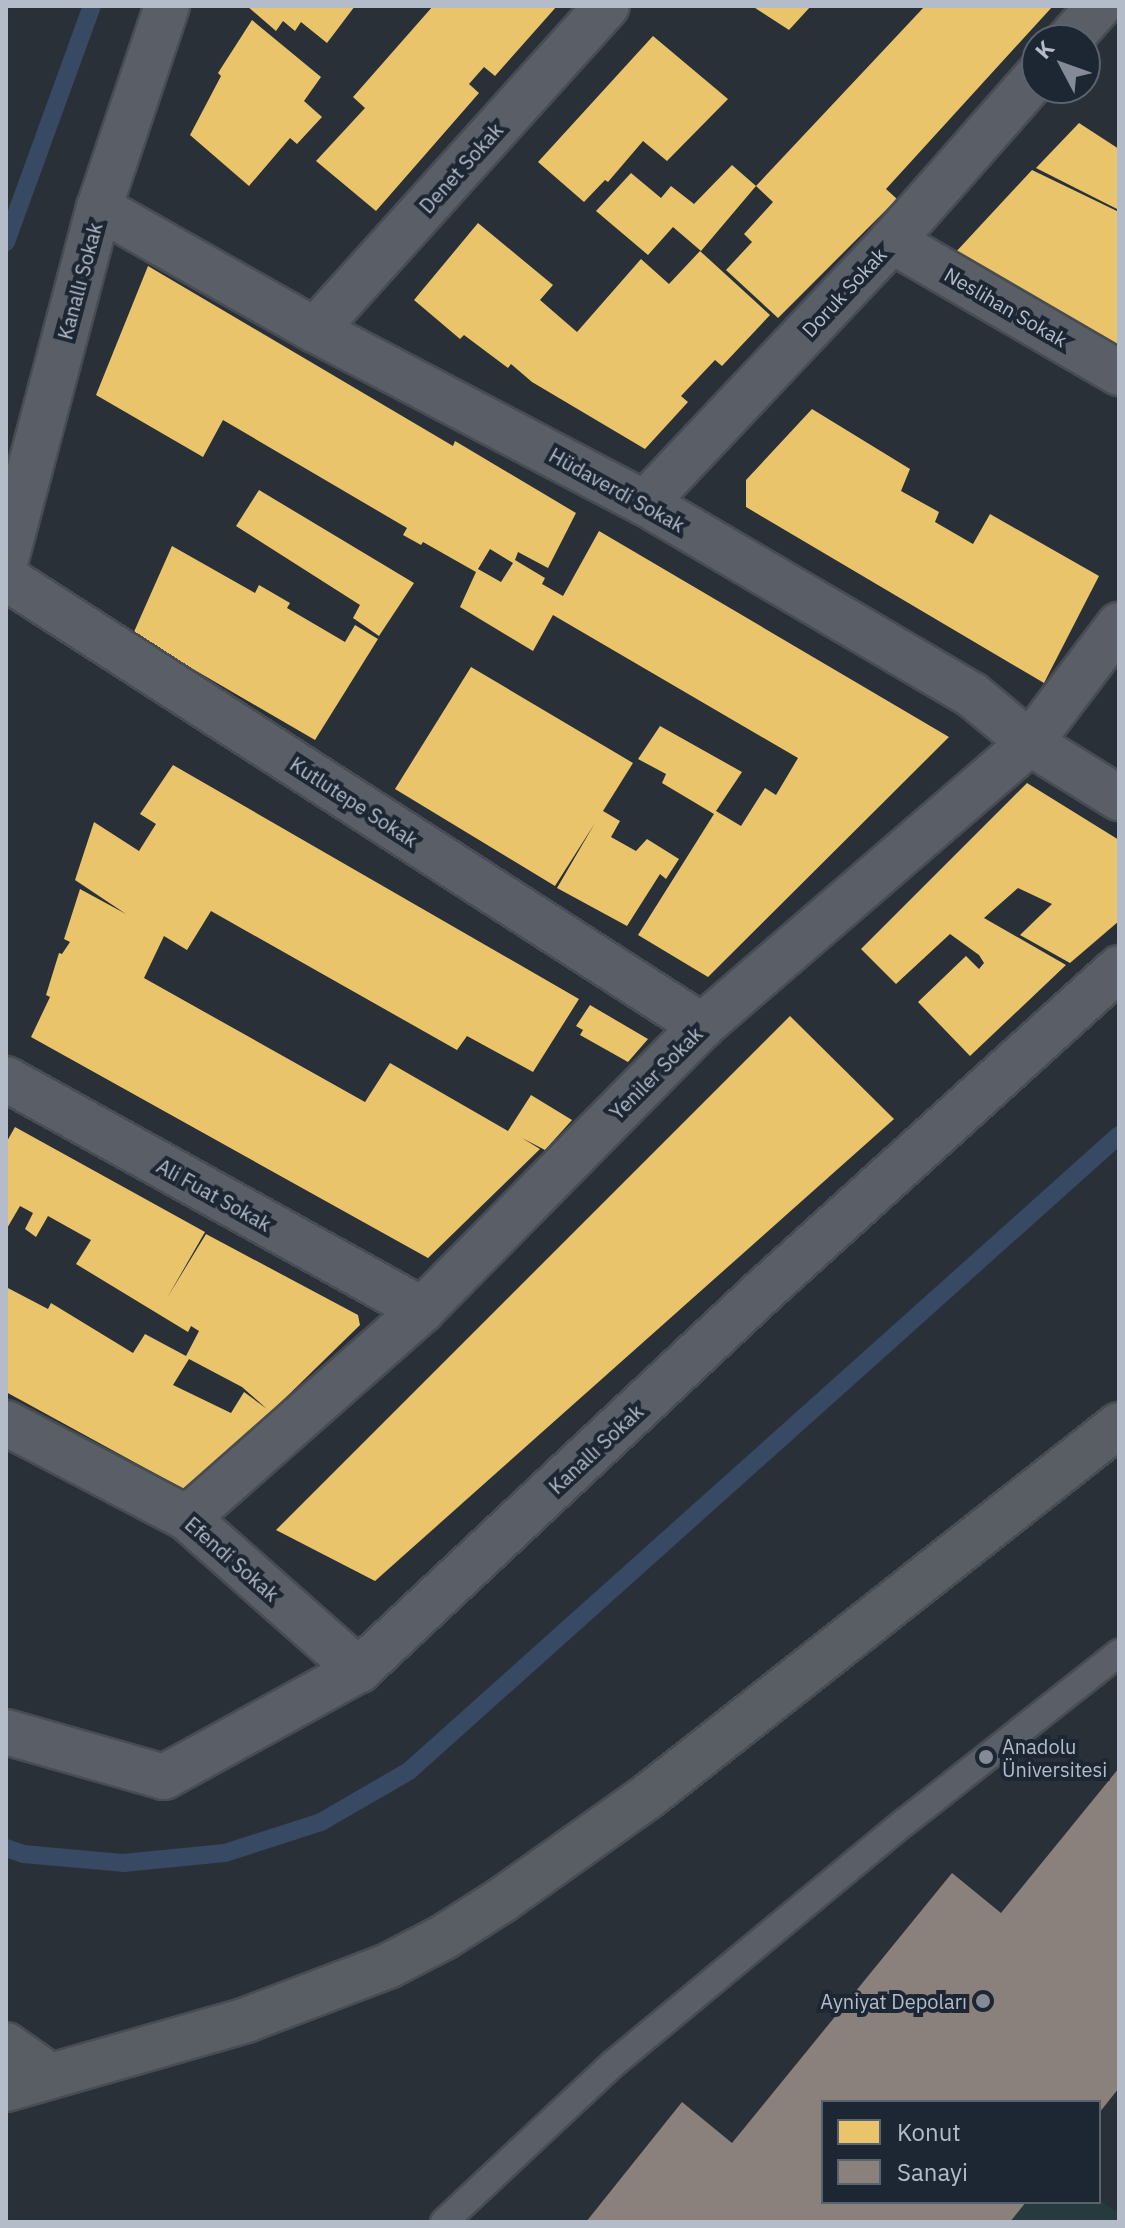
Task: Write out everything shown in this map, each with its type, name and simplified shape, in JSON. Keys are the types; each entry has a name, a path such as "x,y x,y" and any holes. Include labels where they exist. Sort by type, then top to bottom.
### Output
{"main road":[{"path":"6,2089 246,2020 388,1966 444,1937 502,1900 647,1797 1119,1425"},
{"path":"6,2045 49,2075"}],"street":[{"name":"Kanallı Sokak","path":"6,559 99,208 167,6"},
{"name":"Denet Sokak","path":"315,330 607,6"},
{"path":"1083,24 1099,6"},
{"name":"Doruk Sokak","path":"645,503 892,241 1021,94"},
{"name":"Hüdaverdi Sokak","path":"99,208 315,330 645,503 971,694 1030,743 1119,798"},
{"name":"Neslihan Sokak","path":"892,241 1119,373"},
{"name":"Kutlutepe Sokak","path":"6,578 702,1026"},
{"name":"Yeniler Sokak","path":"187,1518 422,1310 702,1026 1030,743 1119,625"},
{"name":"Kanallı Sokak","path":"6,1732 164,1777 359,1670 772,1283 1119,968"},
{"name":"Ali Fuat Sokak","path":"6,1079 422,1310"},
{"name":"Efendi Sokak","path":"6,1423 187,1518 359,1670"}],"lane":[{"path":"444,2222 613,2064 905,1822 1119,1653"}],"green space":[{"path":"1101,2200 1119,2214 1119,2222 1010,2222 1024,2204 1101,2204"}],"building: Konut":[{"path":"247,6 355,6 327,43 301,22 295,31 283,21 276,31"},
{"path":"433,6 557,6 495,76 484,67 469,84 479,93 376,211 316,161 365,108 353,97"},
{"path":"752,6 811,6 789,30"},
{"path":"925,6 1053,6 1037,24 1021,24 1021,41 886,189 897,199 778,318 726,270 752,242 744,234 773,202 756,186"},
{"path":"252,20 321,77 304,101 322,117 297,144 290,138 249,186 190,135 221,76 218,73"},
{"path":"653,36 728,99 667,161 643,141 608,182 605,180 584,202 538,162"},
{"path":"1079,123 1119,149 1119,210 1036,168"},
{"path":"732,165 756,186 701,251 673,227 648,255 596,211 631,173 661,198 671,186 694,204"},
{"path":"1032,170 1119,212 1119,347 954,254"},
{"path":"478,223 553,285 540,300 577,332 641,259 669,284 700,251 770,315 722,366 715,360 681,396 688,402 645,449 532,382 511,364 508,368 464,335 460,339 414,300"},
{"path":"148,266 453,446 455,441 576,513 548,568 518,552 515,560 545,578 542,584 563,596 599,531 949,737 708,977 638,935 714,814 662,783 666,774 638,759 660,726 742,772 716,811 741,826 765,788 776,795 798,758 553,615 533,651 460,607 476,572 423,542 421,545 403,535 407,528 223,420 203,457 96,395","holes":["490,549 513,563 501,582 478,569"]},
{"path":"812,409 910,469 901,491 939,512 935,522 973,544 990,514 1099,576 1044,683 746,507 746,480"},
{"path":"259,490 414,583 379,636 353,618 360,605 236,526"},
{"path":"172,546 255,593 259,585 290,603 287,608 345,642 355,625 378,639 315,740 133,634"},
{"path":"471,667 633,763 603,811 620,821 611,837 636,851 647,839 679,859 666,879 660,874 627,926 557,888 595,823 555,886 395,789"},
{"path":"173,765 579,999 533,1072 467,1036 457,1050 211,911 187,950 164,936 144,978 365,1102 390,1063 508,1131 531,1095 572,1120 545,1150 522,1138 540,1149 428,1258 31,1037 50,997 46,995 59,953 62,954 70,942 64,939 80,889 126,914 75,880 94,822 139,851 156,824 140,814"},
{"path":"1027,783 1119,840 1119,921 1070,963 1020,935 1052,904 1018,888 984,918 1066,965 970,1056 918,1002 966,956 979,969 984,963 979,955 950,934 896,984 861,949"},
{"path":"590,1005 648,1039 628,1062 580,1035 583,1030 576,1026"},
{"path":"790,1016 894,1119 375,1581 276,1530"},
{"path":"15,1127 205,1232 167,1298 206,1234 358,1315 360,1325 189,1492 6,1392 6,1287 48,1309 51,1303 133,1353 145,1334 186,1356 199,1331 191,1326 188,1332 76,1264 91,1240 48,1216 36,1237 25,1229 33,1213 20,1206 6,1230 6,1143","holes":["189,1359 242,1387 267,1409 244,1392 231,1413 173,1385"]}],"building: Sanayi":[{"name":"Ayniyat Depoları","path":"1119,1768 1119,2088 1101,2110 1101,2100 821,2100 821,2204 1024,2204 1010,2222 586,2222 682,2102 732,2143 952,1873 1001,1913"}],"waterway":[{"path":"6,242 92,6"},
{"path":"6,1848 23,1854 123,1863 225,1853 321,1822 409,1771 1119,1135"}],"place":[{"name":"Anadolu Üniversitesi","path":"986,1757"},
{"name":"Ayniyat Depoları","path":"983,2001"}]}
